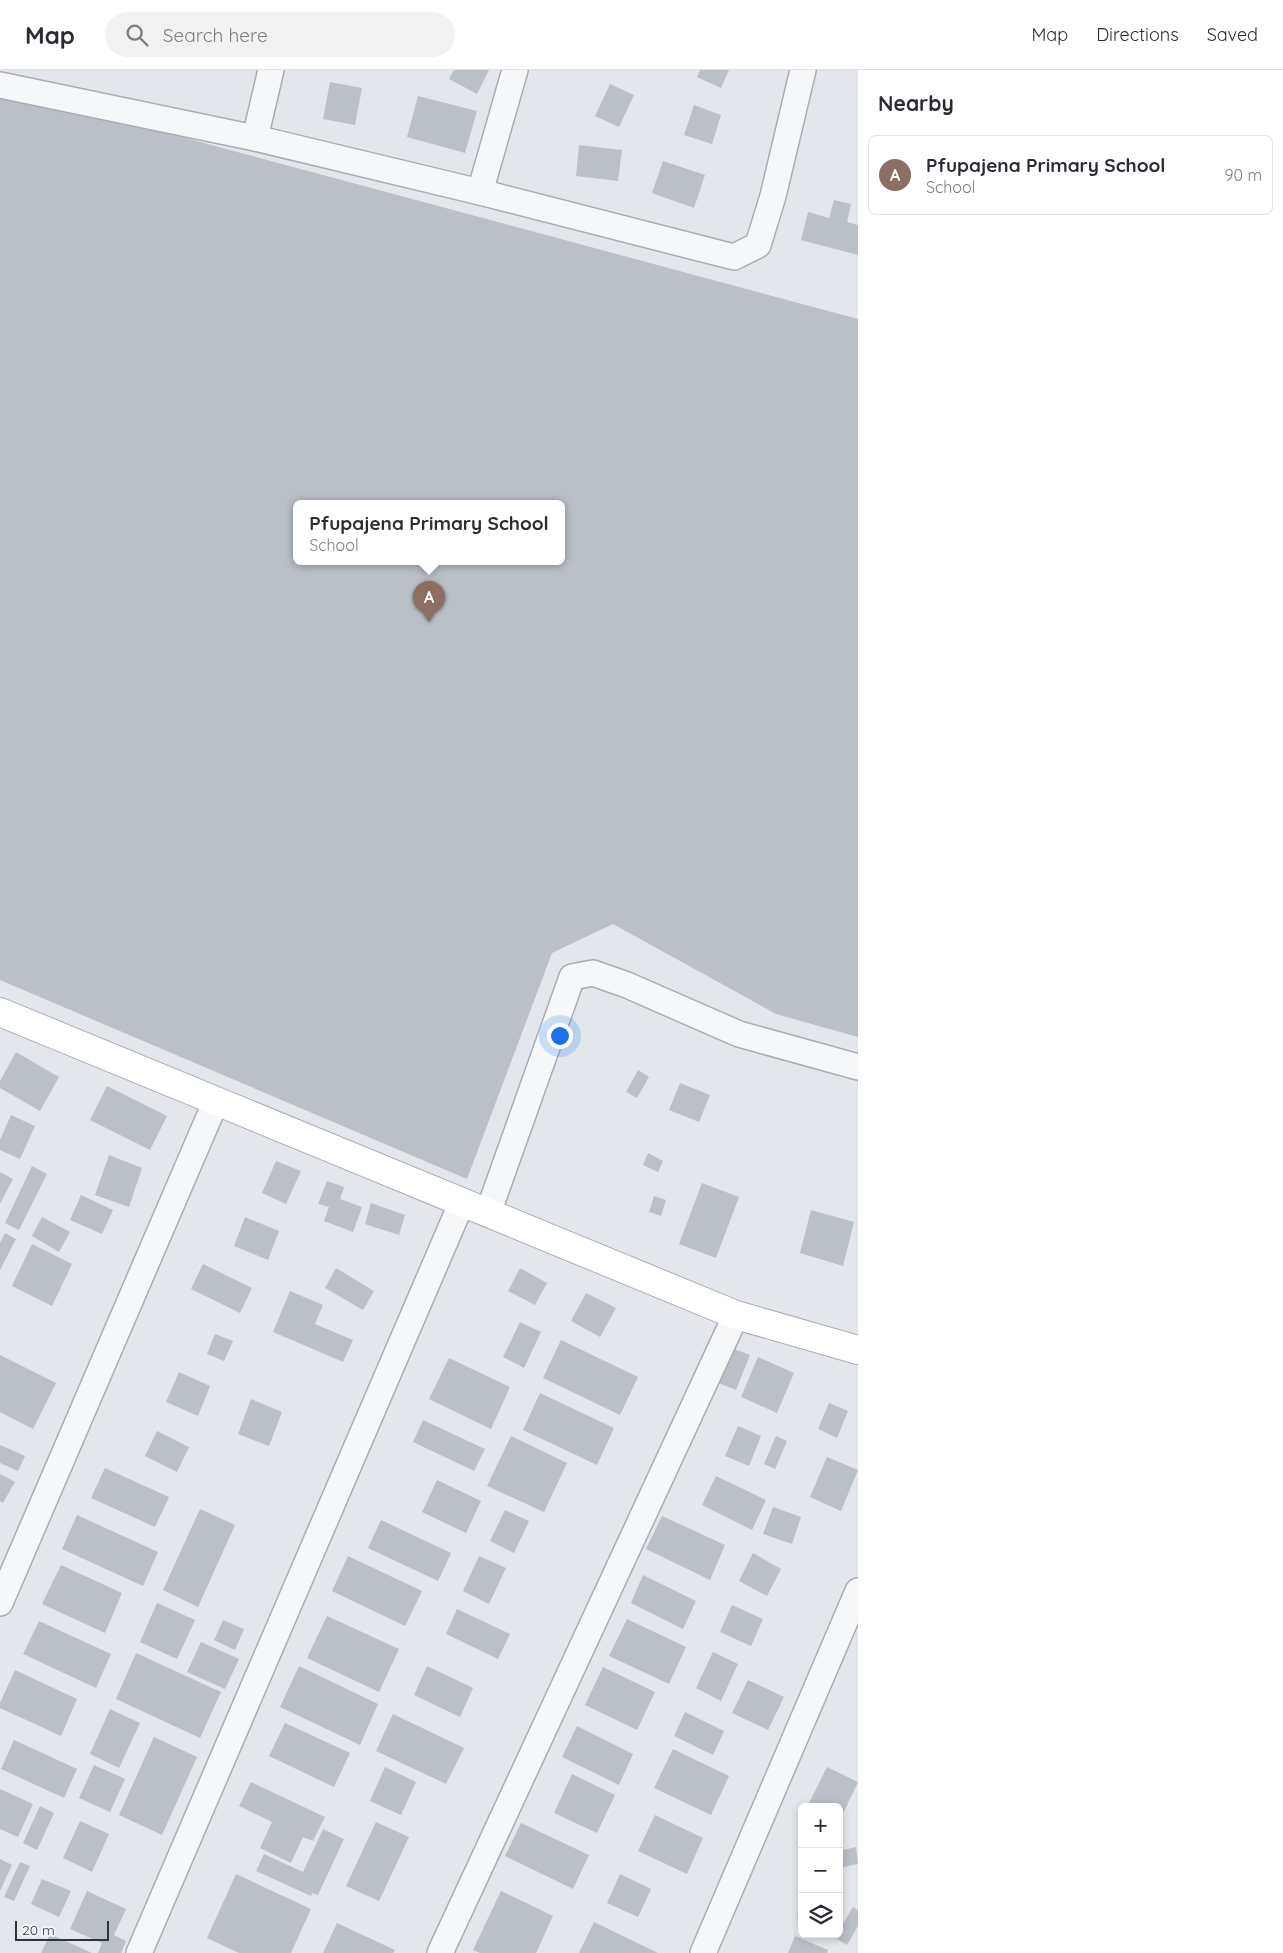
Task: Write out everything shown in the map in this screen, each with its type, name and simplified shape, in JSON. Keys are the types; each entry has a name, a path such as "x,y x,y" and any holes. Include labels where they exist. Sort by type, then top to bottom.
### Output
{"street":[{"path":"255,138 271,70"},
{"path":"480,192 515,70"},
{"path":"0,85 255,138 480,192 734,258 758,245 773,196 803,70"},
{"path":"488,1213 572,977 593,973 627,985 738,1034 858,1066"},
{"path":"0,1012 736,1315 858,1350"},
{"path":"0,1603 216,1101"},
{"path":"139,1953 462,1202"},
{"path":"440,1953 736,1315"},
{"path":"702,1953 858,1591"}],"building":[{"path":"454,70 489,70 477,94 449,79"},
{"path":"700,70 729,70 721,88 697,77"},
{"path":"330,82 362,88 355,125 323,119"},
{"path":"610,84 634,95 619,127 595,116"},
{"path":"0,88 858,319 858,1037 776,1014 613,924 552,953 467,1179 0,980"},
{"path":"418,96 477,111 465,153 407,137"},
{"path":"694,105 721,115 712,144 684,135"},
{"path":"579,145 622,150 618,181 576,176"},
{"path":"663,161 705,175 694,208 652,193"},
{"path":"834,200 851,204 847,222 858,225 858,255 801,240 808,212 829,218"},
{"path":"16,1052 59,1077 40,1111 0,1088 0,1081"},
{"path":"638,1070 649,1077 637,1098 626,1092"},
{"path":"680,1083 710,1095 699,1122 669,1110"},
{"path":"107,1086 167,1116 150,1150 90,1120"},
{"path":"11,1115 35,1126 20,1159 0,1150 0,1140"},
{"path":"648,1153 663,1161 658,1172 643,1165"},
{"path":"109,1155 142,1168 129,1207 95,1195"},
{"path":"276,1161 301,1171 286,1204 262,1193"},
{"path":"32,1166 47,1174 19,1230 5,1223"},
{"path":"0,1172 13,1179 0,1204"},
{"path":"327,1181 344,1187 340,1199 362,1207 353,1232 324,1221 329,1207 318,1204"},
{"path":"702,1183 739,1197 716,1258 679,1244"},
{"path":"81,1195 113,1210 102,1234 70,1220"},
{"path":"654,1196 666,1200 661,1216 649,1212"},
{"path":"371,1203 405,1215 399,1235 365,1224"},
{"path":"811,1210 854,1222 843,1266 800,1253"},
{"path":"42,1217 70,1232 59,1252 32,1236"},
{"path":"245,1217 279,1231 268,1260 234,1246"},
{"path":"5,1233 16,1239 0,1270 0,1243"},
{"path":"32,1244 72,1264 52,1306 12,1286"},
{"path":"203,1264 252,1288 240,1313 191,1289"},
{"path":"336,1268 374,1291 363,1310 325,1288"},
{"path":"520,1268 547,1283 535,1305 508,1291"},
{"path":"290,1291 323,1305 315,1324 353,1340 343,1362 273,1332"},
{"path":"586,1293 616,1308 600,1337 571,1321"},
{"path":"520,1322 541,1332 524,1368 503,1357"},
{"path":"215,1334 233,1341 224,1361 207,1354"},
{"path":"561,1340 638,1377 620,1415 543,1378"},
{"path":"729,1347 750,1355 736,1390 716,1382"},
{"path":"0,1355 56,1383 33,1429 0,1412"},
{"path":"758,1357 794,1373 777,1413 741,1397"},
{"path":"449,1358 510,1387 491,1429 429,1399"},
{"path":"179,1372 210,1386 198,1416 166,1402"},
{"path":"540,1393 614,1428 597,1465 523,1430"},
{"path":"251,1399 282,1412 269,1446 238,1434"},
{"path":"829,1403 848,1411 837,1438 818,1429"},
{"path":"423,1420 485,1449 474,1471 413,1442"},
{"path":"738,1426 761,1436 749,1466 725,1456"},
{"path":"157,1431 189,1447 177,1472 145,1456"},
{"path":"511,1436 567,1463 544,1512 487,1486"},
{"path":"776,1436 787,1441 775,1469 764,1464"},
{"path":"0,1445 25,1456 18,1471 0,1463"},
{"path":"827,1457 858,1470 841,1511 810,1497"},
{"path":"105,1468 169,1497 155,1527 91,1498"},
{"path":"0,1474 15,1482 3,1503 0,1501"},
{"path":"716,1476 766,1500 752,1530 702,1505"},
{"path":"437,1480 481,1501 466,1533 422,1512"},
{"path":"773,1507 801,1517 792,1544 763,1534"},
{"path":"200,1509 235,1525 198,1607 163,1590"},
{"path":"505,1510 529,1521 514,1553 490,1541"},
{"path":"77,1515 158,1552 143,1586 62,1549"},
{"path":"662,1516 725,1545 710,1580 646,1549"},
{"path":"381,1520 451,1553 438,1581 368,1548"},
{"path":"753,1553 781,1569 767,1596 739,1581"},
{"path":"348,1556 422,1591 405,1626 332,1591"},
{"path":"479,1556 506,1568 489,1604 463,1591"},
{"path":"61,1565 122,1593 105,1633 42,1604"},
{"path":"643,1575 696,1601 683,1629 631,1603"},
{"path":"157,1603 195,1620 177,1659 140,1642"},
{"path":"732,1605 763,1619 751,1646 720,1632"},
{"path":"457,1609 510,1634 498,1659 446,1634"},
{"path":"327,1616 399,1649 379,1692 307,1658"},
{"path":"627,1619 686,1647 669,1684 609,1656"},
{"path":"223,1620 244,1629 235,1650 214,1640"},
{"path":"39,1621 111,1654 96,1688 23,1654"},
{"path":"201,1642 239,1659 225,1689 187,1672"},
{"path":"713,1652 738,1664 721,1701 696,1688"},
{"path":"136,1653 221,1692 200,1738 116,1699"},
{"path":"299,1666 378,1704 360,1745 280,1707"},
{"path":"427,1666 473,1688 460,1717 414,1695"},
{"path":"603,1667 655,1692 637,1730 585,1705"},
{"path":"15,1670 77,1699 61,1736 0,1708 0,1703"},
{"path":"748,1680 784,1697 768,1730 732,1713"},
{"path":"110,1709 140,1723 119,1768 90,1754"},
{"path":"685,1712 724,1731 713,1755 674,1736"},
{"path":"393,1714 464,1748 446,1784 376,1751"},
{"path":"285,1723 350,1753 334,1787 269,1756"},
{"path":"577,1726 633,1754 619,1785 562,1757"},
{"path":"154,1737 197,1757 162,1835 119,1815"},
{"path":"14,1740 77,1769 64,1798 1,1769"},
{"path":"673,1749 729,1776 711,1815 654,1788"},
{"path":"94,1765 125,1779 110,1812 79,1798"},
{"path":"385,1767 416,1782 401,1815 370,1801"},
{"path":"827,1767 858,1782 843,1814 843,1803 809,1803"},
{"path":"572,1774 615,1795 597,1833 554,1813"},
{"path":"251,1782 325,1817 313,1841 303,1837 291,1863 260,1848 272,1822 239,1806"},
{"path":"0,1789 33,1804 18,1837 0,1829"},
{"path":"40,1806 54,1813 37,1850 23,1843"},
{"path":"655,1815 703,1838 687,1874 638,1851"},
{"path":"80,1821 109,1834 92,1872 63,1858"},
{"path":"376,1822 409,1837 379,1901 346,1886"},
{"path":"521,1823 589,1855 573,1889 505,1856"},
{"path":"323,1829 344,1839 318,1895 312,1893 311,1896 256,1871 264,1854 303,1872"},
{"path":"856,1847 858,1864 843,1867 843,1850"},
{"path":"0,1859 12,1865 0,1891"},
{"path":"20,1862 30,1866 14,1901 4,1897"},
{"path":"236,1874 311,1909 291,1953 239,1953 207,1938"},
{"path":"620,1874 651,1889 638,1917 607,1903"},
{"path":"42,1879 71,1891 59,1917 31,1904"},
{"path":"87,1891 126,1909 114,1935 126,1941 121,1953 98,1953 102,1943 70,1929"},
{"path":"501,1891 553,1916 536,1953 480,1953 473,1950"},
{"path":"853,1907 858,1910 858,1926 847,1945 835,1938 843,1938 843,1923"},
{"path":"594,1922 658,1953 579,1953"},
{"path":"337,1923 395,1950 393,1953 323,1953"},
{"path":"50,1934 92,1953 41,1953"},
{"path":"795,1936 828,1950 827,1953 788,1953"}],"place":[{"name":"Pfupajena Primary School","path":"429,622"}]}
